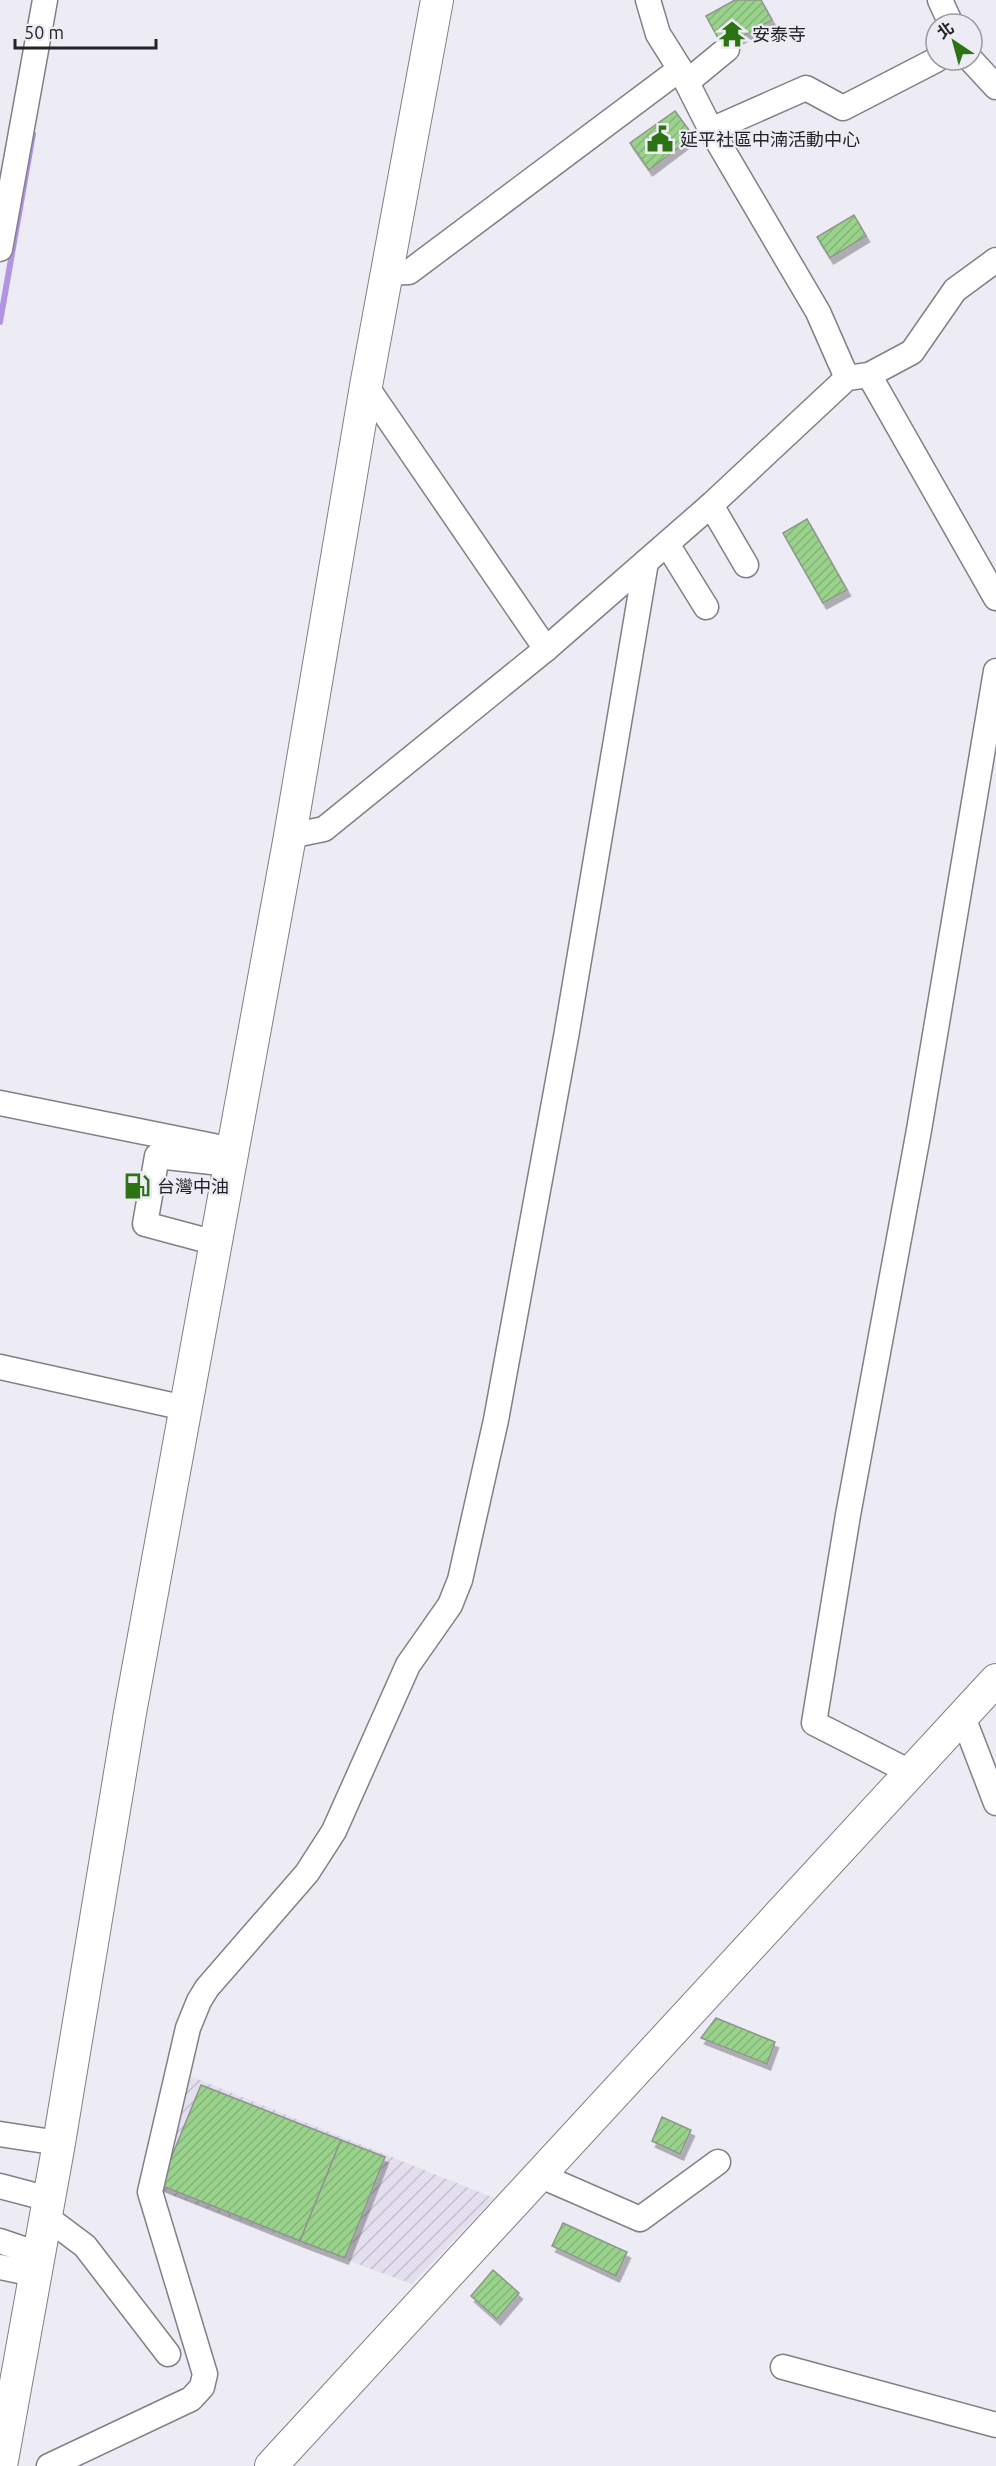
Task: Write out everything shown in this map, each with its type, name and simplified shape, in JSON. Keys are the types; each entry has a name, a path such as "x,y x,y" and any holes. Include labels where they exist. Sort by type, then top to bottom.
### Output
{"main road":[{"path":"1,2456 59,2144 130,1713 290,836 366,386 437,0"},
{"path":"271,2466 996,1680"}],"street":[{"path":"0,249 45,0"},
{"path":"648,0 658,34 711,130 818,312 996,598"},
{"path":"386,273 409,272 683,76 727,49"},
{"path":"711,130 806,88 843,108 924,66"},
{"path":"982,72 996,87"},
{"path":"290,836 324,829 546,649 858,376 912,352 955,290 996,260"},
{"path":"366,386 546,649"},
{"path":"711,506 746,565"},
{"path":"667,544 706,607"},
{"path":"49,2466 191,2399 202,2388 205,2374 150,2192 188,2028 207,1988 307,1873 334,1831 408,1665 450,1605 460,1580 500,1397 566,1036 646,562"},
{"path":"910,1772 813,1723 848,1515 919,1130 996,670"},
{"path":"0,1103 231,1157"},
{"path":"216,1243 146,1224 155,1167 158,1156 231,1157"},
{"path":"0,1366 186,1408"},
{"path":"963,1717 996,1803"},
{"path":"0,2134 59,2144"},
{"path":"539,2175 640,2219 718,2162"},
{"path":"0,2186 47,2207 85,2246 168,2354"},
{"path":"0,2241 36,2264"},
{"path":"0,2267 36,2264"},
{"path":"783,2367 996,2425"}],"shaded area":[{"path":"180,2072 494,2198 412,2284 157,2190"}],"building":[{"name":"安泰寺","path":"735,0 761,0 772,20 723,47 706,16"},
{"name":"延平社區中湳活動中心","path":"675,111 689,130 681,136 686,142 649,170 630,143"},
{"path":"854,215 866,236 830,258 817,237"},
{"path":"807,519 847,590 823,603 783,533"},
{"path":"716,2018 775,2042 767,2064 701,2038"},
{"path":"201,2085 341,2140 300,2241 160,2185"},
{"path":"662,2117 691,2130 680,2154 652,2141"},
{"path":"341,2140 385,2157 345,2258 300,2241"},
{"path":"563,2223 627,2252 616,2276 552,2246"},
{"path":"493,2270 519,2293 497,2319 471,2296"}],"waterway":[{"path":"0,322 33,134"}],"place":[{"name":"安泰寺","path":"732,34"},
{"name":"延平社區中湳活動中心","path":"660,139"},
{"name":"台灣中油","path":"137,1186"}]}
